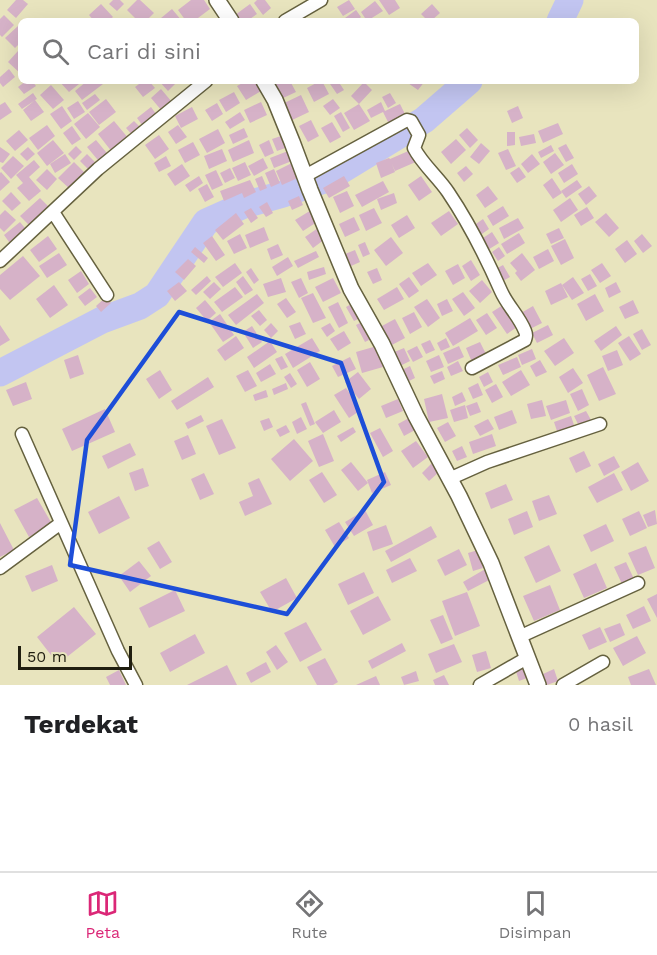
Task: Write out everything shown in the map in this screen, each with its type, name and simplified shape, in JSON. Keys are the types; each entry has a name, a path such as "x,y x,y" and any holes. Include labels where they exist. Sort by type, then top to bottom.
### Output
{"street":[{"path":"217,0 229,18"},
{"path":"290,18 321,0"},
{"path":"0,261 98,169 202,84"},
{"path":"266,84 284,121 351,289 382,344 491,563 538,685"},
{"path":"307,182 407,120 411,121 419,138 414,148 417,154 436,176 463,216 526,336 525,340 515,346 472,368"},
{"path":"53,212 107,296"},
{"path":"449,479 487,462 600,424"},
{"path":"22,434 118,651 136,685"},
{"path":"0,568 61,523"},
{"path":"521,636 638,583"},
{"path":"480,685 527,658"},
{"path":"562,685 603,662"}],"highlighted area":[{"path":"179,312 341,363 384,482 287,614 70,565 87,440"}],"building":[{"path":"16,0 23,0 28,4 16,18 7,10"},
{"path":"113,0 120,0 124,4 117,11 109,4"},
{"path":"137,0 140,0 154,13 149,18 135,18 127,10"},
{"path":"191,0 204,0 210,9 198,18 184,18 178,10"},
{"path":"257,0 265,0 271,8 263,15 254,3"},
{"path":"349,0 355,9 343,16 337,7"},
{"path":"379,0 395,0 400,8 389,15"},
{"path":"375,1 383,11 372,18 365,18 361,12"},
{"path":"101,4 113,17 92,18 89,15"},
{"path":"250,4 257,14 251,18 231,18"},
{"path":"432,4 440,13 434,18 425,18 421,14"},
{"path":"172,9 180,18 161,18"},
{"path":"356,10 361,17 360,18 345,18"},
{"path":"4,15 14,25 2,37 0,19"},
{"path":"18,26 18,45 15,48 5,38"},
{"path":"18,51 18,71 8,62"},
{"path":"9,69 15,77 3,87 0,77"},
{"path":"22,84 36,86 24,94 18,87"},
{"path":"62,84 79,84 69,92"},
{"path":"83,84 103,84 82,100 75,91"},
{"path":"139,84 152,84 155,88 143,97 135,87"},
{"path":"162,84 175,84 168,91"},
{"path":"257,84 261,91 246,100 237,86"},
{"path":"273,84 292,84 296,92 281,99"},
{"path":"314,84 324,84 329,94 314,102 307,88"},
{"path":"330,84 340,84 344,90 337,94"},
{"path":"362,84 366,84 372,90 359,104 351,96"},
{"path":"409,84 423,84 418,90"},
{"path":"51,85 64,100 53,109 40,95"},
{"path":"161,89 172,102 162,111 151,98"},
{"path":"234,92 240,103 226,112 219,100"},
{"path":"33,93 44,112 31,121 23,110 34,101 22,109 18,104"},
{"path":"390,93 396,103 388,108 382,97"},
{"path":"95,94 100,100 87,110 82,103"},
{"path":"301,95 309,112 288,122 280,105"},
{"path":"106,99 116,112 99,125 89,112"},
{"path":"333,99 340,108 330,115 323,106"},
{"path":"78,101 85,112 74,119 67,108"},
{"path":"5,102 12,112 0,120 0,105"},
{"path":"261,102 267,115 250,123 244,110"},
{"path":"381,102 385,111 400,104 407,118 390,126 383,112 371,118 367,110"},
{"path":"217,103 223,114 212,121 205,110"},
{"path":"359,104 370,121 354,130 344,113"},
{"path":"62,106 72,121 61,129 50,114"},
{"path":"518,106 523,118 512,123 507,111"},
{"path":"151,107 159,118 145,129 137,118"},
{"path":"192,107 198,119 181,128 175,116"},
{"path":"240,112 245,120 230,129 225,122"},
{"path":"341,112 350,128 343,132 334,116"},
{"path":"88,113 100,127 86,139 74,124"},
{"path":"311,120 319,136 308,142 299,126"},
{"path":"114,121 129,139 112,152 98,134"},
{"path":"134,121 143,130 135,138 126,128"},
{"path":"332,122 341,137 330,143 321,128"},
{"path":"558,123 563,134 543,143 538,131"},
{"path":"47,125 55,136 38,150 29,138"},
{"path":"178,125 187,137 176,144 168,132"},
{"path":"72,126 81,139 72,145 63,133"},
{"path":"244,128 248,137 233,144 229,135"},
{"path":"467,128 478,140 470,148 459,135"},
{"path":"218,129 225,143 207,153 199,139"},
{"path":"19,130 28,140 15,151 6,141"},
{"path":"507,132 515,132 515,145 507,146"},
{"path":"534,134 536,143 521,146 519,137"},
{"path":"159,135 169,149 155,159 145,145"},
{"path":"284,135 288,147 277,151 272,139"},
{"path":"456,139 466,150 451,164 441,152"},
{"path":"53,140 64,153 47,166 37,153"},
{"path":"96,140 111,158 102,165 87,147"},
{"path":"249,140 254,153 233,162 228,150"},
{"path":"269,140 274,153 265,157 259,145"},
{"path":"193,142 200,155 185,163 178,150"},
{"path":"481,143 490,151 479,164 470,157"},
{"path":"566,144 574,158 566,162 558,148"},
{"path":"551,145 554,151 541,158 538,152"},
{"path":"76,146 82,152 74,160 68,154"},
{"path":"0,147 10,154 3,163 0,162"},
{"path":"28,147 35,154 27,161 20,154"},
{"path":"222,149 227,161 209,169 204,156"},
{"path":"413,149 418,161 395,171 392,164 395,172 381,178 376,163"},
{"path":"508,149 516,166 506,170 498,153"},
{"path":"288,151 292,161 274,168 270,158"},
{"path":"555,153 564,165 551,174 543,162"},
{"path":"65,154 71,163 55,173 50,164"},
{"path":"87,154 98,165 91,172 80,161"},
{"path":"532,154 540,164 528,173 521,164"},
{"path":"13,156 24,166 11,179 1,168"},
{"path":"166,156 171,166 159,172 154,163"},
{"path":"263,158 268,168 254,176 248,166"},
{"path":"34,160 40,167 29,177 41,191 29,201 17,188 23,183 16,175"},
{"path":"74,162 87,175 71,190 58,178"},
{"path":"245,162 251,175 238,181 232,168"},
{"path":"294,162 300,177 282,185 276,171"},
{"path":"182,164 190,176 175,186 167,174"},
{"path":"572,164 578,174 564,183 558,173"},
{"path":"466,166 473,174 464,182 457,173"},
{"path":"519,167 526,177 517,183 510,173"},
{"path":"230,168 235,178 225,183 220,173"},
{"path":"47,169 57,179 47,190 36,180"},
{"path":"274,169 280,183 271,187 265,173"},
{"path":"216,170 223,185 212,190 205,175"},
{"path":"0,173 10,182 0,191"},
{"path":"199,176 203,183 190,192 185,185"},
{"path":"262,176 267,188 260,191 255,179"},
{"path":"344,176 350,186 329,198 323,188"},
{"path":"421,176 432,192 419,201 408,185"},
{"path":"552,178 562,193 553,199 543,185"},
{"path":"250,180 256,192 244,198 242,193 224,201 220,191"},
{"path":"577,180 582,187 566,198 561,191"},
{"path":"383,181 389,192 362,207 355,195"},
{"path":"207,184 214,197 205,202 198,189"},
{"path":"488,186 498,199 485,208 476,195"},
{"path":"589,186 597,196 586,205 578,194"},
{"path":"347,191 354,206 340,213 333,197"},
{"path":"11,192 21,203 12,211 2,201"},
{"path":"394,193 397,203 381,210 377,199"},
{"path":"299,196 303,205 292,210 288,201"},
{"path":"40,198 51,209 31,227 20,216"},
{"path":"570,198 578,210 561,222 553,210"},
{"path":"267,202 273,213 266,217 259,207"},
{"path":"503,206 509,216 493,226 487,216"},
{"path":"587,207 594,218 581,226 574,215"},
{"path":"251,208 258,218 251,223 244,212"},
{"path":"374,208 382,223 366,231 359,215"},
{"path":"313,209 320,220 303,231 295,220"},
{"path":"5,210 16,220 4,232 0,228 0,215"},
{"path":"449,211 458,224 441,236 431,223"},
{"path":"236,213 244,224 223,240 215,230"},
{"path":"606,213 619,228 609,237 595,222"},
{"path":"407,215 415,228 399,238 391,225"},
{"path":"354,217 360,230 345,237 339,224"},
{"path":"518,218 524,228 504,239 499,228"},
{"path":"483,219 489,229 479,236 473,226"},
{"path":"20,222 29,233 12,246 4,235"},
{"path":"264,227 269,240 250,248 245,235"},
{"path":"318,228 325,239 313,248 305,237"},
{"path":"559,228 564,238 551,244 546,234"},
{"path":"492,232 499,243 486,251 480,240"},
{"path":"519,233 525,243 507,254 501,244"},
{"path":"240,234 247,248 234,254 227,241"},
{"path":"642,234 652,246 643,253 634,241"},
{"path":"48,236 57,249 39,262 30,250"},
{"path":"212,236 225,255 216,261 203,243"},
{"path":"391,237 403,253 386,266 374,250"},
{"path":"565,239 574,258 561,265 551,246"},
{"path":"627,240 637,254 625,263 615,249"},
{"path":"365,242 370,254 363,257 358,245"},
{"path":"278,244 283,255 271,260 267,249"},
{"path":"195,247 208,258 204,263 191,252"},
{"path":"499,247 505,256 498,261 492,252"},
{"path":"548,249 554,261 539,269 533,257"},
{"path":"355,250 360,262 351,266 345,254"},
{"path":"316,251 319,257 298,268 294,261"},
{"path":"59,253 67,265 47,278 39,266"},
{"path":"522,253 535,270 521,281 515,273 517,271 510,263"},
{"path":"23,256 40,276 10,300 0,289 0,275"},
{"path":"288,257 293,266 277,276 272,267"},
{"path":"188,259 196,266 184,280 175,272"},
{"path":"471,260 480,275 471,281 462,266"},
{"path":"235,263 242,273 223,287 215,277"},
{"path":"428,263 437,275 421,286 412,273"},
{"path":"602,263 611,276 600,283 591,270"},
{"path":"458,264 465,278 453,285 445,271"},
{"path":"503,265 510,277 501,282 494,270"},
{"path":"324,267 326,274 309,280 307,272"},
{"path":"251,268 259,280 254,284 246,272"},
{"path":"377,268 382,280 373,284 367,272"},
{"path":"81,271 89,284 77,293 68,280"},
{"path":"590,274 597,286 588,291 581,279"},
{"path":"207,276 211,281 196,295 191,290"},
{"path":"243,276 253,290 245,295 236,282"},
{"path":"409,277 419,291 409,298 399,284"},
{"path":"573,277 584,293 572,300 562,285"},
{"path":"281,278 286,292 268,297 263,284"},
{"path":"301,278 308,293 299,298 291,282"},
{"path":"333,278 341,293 323,302 315,287"},
{"path":"482,280 492,292 480,303 469,291"},
{"path":"179,282 187,291 175,301 167,291"},
{"path":"214,282 221,289 210,299 203,292"},
{"path":"616,282 621,292 609,298 605,288"},
{"path":"561,283 568,297 551,305 545,291"},
{"path":"54,285 68,305 50,318 36,299"},
{"path":"235,287 243,297 222,312 214,302"},
{"path":"397,287 404,299 384,310 377,299"},
{"path":"90,288 97,297 85,306 78,297"},
{"path":"463,292 475,308 464,316 452,299"},
{"path":"313,293 326,318 313,323 301,298"},
{"path":"257,294 264,303 236,325 228,315"},
{"path":"595,294 604,311 586,321 577,304"},
{"path":"106,297 111,303 101,312 96,306"},
{"path":"286,298 296,312 287,318 277,304"},
{"path":"427,299 440,318 428,327 414,307"},
{"path":"447,299 453,311 442,316 437,304"},
{"path":"205,300 216,313 207,321 196,308"},
{"path":"633,300 639,313 625,319 619,307"},
{"path":"338,302 348,323 339,328 328,307"},
{"path":"355,302 362,317 354,321 346,307"},
{"path":"503,305 517,327 507,334 492,312"},
{"path":"533,306 542,323 530,329 521,313"},
{"path":"259,310 267,320 260,326 251,316"},
{"path":"414,312 422,327 410,334 402,318"},
{"path":"487,313 497,328 486,335 476,320"},
{"path":"220,314 234,335 223,342 209,322"},
{"path":"470,318 478,331 453,346 445,333"},
{"path":"395,319 405,338 390,346 380,327"},
{"path":"364,321 373,338 365,342 356,325"},
{"path":"300,322 306,334 295,339 289,326"},
{"path":"271,323 278,331 271,338 264,330"},
{"path":"330,323 335,331 327,337 321,328"},
{"path":"0,325 10,340 0,346"},
{"path":"548,325 553,335 537,343 532,333"},
{"path":"252,326 262,342 253,348 243,332"},
{"path":"616,326 622,335 601,351 594,341"},
{"path":"642,329 651,345 642,350 633,334"},
{"path":"344,331 351,343 338,351 330,339"},
{"path":"236,336 244,348 225,361 217,350"},
{"path":"629,336 641,354 630,361 618,343"},
{"path":"312,338 320,351 293,368 285,354"},
{"path":"446,338 450,347 441,351 437,343"},
{"path":"564,338 574,353 555,366 544,351"},
{"path":"430,340 435,350 426,354 421,344"},
{"path":"270,341 277,352 254,368 247,357"},
{"path":"480,342 487,356 472,362 466,348"},
{"path":"377,346 383,367 362,373 356,352"},
{"path":"417,346 423,357 413,362 407,351"},
{"path":"459,346 464,357 448,364 443,353"},
{"path":"404,348 410,361 398,367 392,353"},
{"path":"532,349 536,359 522,365 518,355"},
{"path":"617,350 623,365 608,371 602,356"},
{"path":"78,355 84,374 70,379 64,360"},
{"path":"439,355 444,367 431,372 426,361"},
{"path":"282,356 288,367 281,370 275,359"},
{"path":"350,357 356,369 338,377 332,366"},
{"path":"517,357 521,367 503,375 498,365"},
{"path":"540,360 547,372 536,377 530,366"},
{"path":"458,361 463,371 451,376 447,367"},
{"path":"310,362 320,379 307,387 297,370"},
{"path":"270,364 276,374 261,382 256,373"},
{"path":"410,366 415,378 407,382 402,370"},
{"path":"603,367 616,394 599,401 587,375"},
{"path":"573,368 583,383 568,393 559,377"},
{"path":"160,370 172,390 159,399 146,379"},
{"path":"248,370 257,386 245,392 236,376"},
{"path":"521,370 530,385 511,396 502,382"},
{"path":"442,371 445,379 434,384 430,376"},
{"path":"358,372 371,389 359,399 345,382"},
{"path":"488,372 493,382 484,387 479,377"},
{"path":"290,373 297,384 291,388 284,377"},
{"path":"208,377 214,387 177,410 171,401"},
{"path":"26,382 32,399 13,406 6,390"},
{"path":"286,383 288,389 274,395 272,389"},
{"path":"478,383 483,395 473,399 468,388"},
{"path":"496,384 503,397 492,403 485,390"},
{"path":"346,388 361,410 349,418 334,395"},
{"path":"582,389 589,405 578,411 570,394"},
{"path":"266,390 268,397 255,401 253,395"},
{"path":"462,392 466,401 455,406 452,397"},
{"path":"442,394 448,418 429,422 424,399"},
{"path":"398,399 403,411 386,418 381,406"},
{"path":"542,400 546,416 531,419 527,404"},
{"path":"566,400 570,413 551,420 546,406"},
{"path":"306,402 315,424 310,426 301,404"},
{"path":"477,402 481,412 470,416 466,406"},
{"path":"465,405 468,418 454,422 450,410"},
{"path":"105,409 115,432 72,451 62,429"},
{"path":"334,410 341,422 323,433 315,422"},
{"path":"512,410 517,423 499,430 494,417"},
{"path":"586,411 591,420 579,426 574,416"},
{"path":"201,415 204,421 188,429 185,423"},
{"path":"571,416 575,428 558,434 554,422"},
{"path":"301,417 307,429 297,434 292,422"},
{"path":"269,418 273,427 264,431 260,421"},
{"path":"409,418 415,430 404,436 398,424"},
{"path":"222,419 236,448 219,455 206,426"},
{"path":"488,419 494,429 480,436 474,426"},
{"path":"448,422 456,436 445,442 437,428"},
{"path":"286,425 290,432 280,437 276,430"},
{"path":"353,427 356,432 341,442 337,436"},
{"path":"380,428 393,451 383,457 370,433"},
{"path":"323,434 334,461 319,467 308,441"},
{"path":"492,434 496,446 473,454 469,442"},
{"path":"188,435 196,454 182,460 174,441"},
{"path":"294,439 313,461 290,481 271,459"},
{"path":"416,441 428,457 413,468 401,451"},
{"path":"130,443 136,455 108,469 102,456"},
{"path":"462,446 467,457 457,461 452,451"},
{"path":"584,451 591,466 576,473 569,458"},
{"path":"614,456 620,467 604,476 598,464"},
{"path":"351,462 368,483 358,491 341,470"},
{"path":"638,462 649,481 631,491 621,472"},
{"path":"432,463 440,471 429,481 422,473"},
{"path":"143,468 149,486 135,491 129,473"},
{"path":"322,472 337,495 324,503 309,480"},
{"path":"385,472 391,485 372,493 367,480"},
{"path":"204,473 214,494 200,500 191,479"},
{"path":"614,473 623,490 597,503 588,487"},
{"path":"259,478 272,504 245,516 239,502 253,496 248,483"},
{"path":"506,484 513,500 491,509 485,493"},
{"path":"549,495 557,514 539,521 532,501"},
{"path":"119,496 130,518 99,534 88,512"},
{"path":"37,498 52,524 29,537 14,510"},
{"path":"365,510 373,525 354,536 345,522"},
{"path":"655,510 657,524 648,527 643,515"},
{"path":"527,511 533,527 514,535 508,519"},
{"path":"639,511 647,528 630,536 622,519"},
{"path":"339,522 349,538 335,547 325,530"},
{"path":"0,523 14,550 0,557"},
{"path":"606,524 614,541 591,552 583,535"},
{"path":"386,525 393,544 373,551 367,532"},
{"path":"431,526 437,537 391,562 385,551"},
{"path":"159,541 172,562 160,569 147,548"},
{"path":"549,545 561,571 536,583 524,557"},
{"path":"646,546 655,568 638,575 628,553"},
{"path":"459,549 467,565 445,576 437,560"},
{"path":"478,550 483,568 473,571 468,553"},
{"path":"410,558 417,571 392,583 386,570"},
{"path":"139,561 151,576 130,592 119,576"},
{"path":"626,562 634,579 622,584 614,567"},
{"path":"596,563 607,588 584,598 573,574"},
{"path":"52,565 58,581 32,592 25,576"},
{"path":"487,568 493,578 468,591 463,582"},
{"path":"364,572 374,593 348,605 338,584"},
{"path":"286,578 297,598 272,612 260,592"},
{"path":"550,585 560,610 534,621 523,596"},
{"path":"175,590 185,611 149,628 139,608"},
{"path":"467,592 480,626 455,636 442,601"},
{"path":"657,594 657,618 647,599"},
{"path":"378,596 391,620 363,635 350,611"},
{"path":"644,606 651,621 633,629 626,615"},
{"path":"74,607 96,634 58,664 37,637"},
{"path":"443,615 453,639 441,644 430,620"},
{"path":"306,622 322,650 300,662 284,633"},
{"path":"620,623 625,635 610,642 604,629"},
{"path":"600,627 607,642 589,650 582,635"},
{"path":"195,634 205,653 170,672 160,653"},
{"path":"637,636 646,653 623,666 613,648"},
{"path":"402,643 406,651 372,669 368,661"},
{"path":"454,644 462,662 436,673 428,654"},
{"path":"276,645 288,662 277,670 266,652"},
{"path":"486,651 491,668 477,672 472,655"},
{"path":"325,658 338,682 333,685 317,685 307,667"},
{"path":"266,662 271,672 251,683 246,673"},
{"path":"227,665 237,685 187,685"},
{"path":"523,665 527,678 519,681 515,668"},
{"path":"554,669 558,681 547,685 543,674"},
{"path":"649,669 656,685 631,685 628,677"},
{"path":"119,670 126,685 110,685 106,677"},
{"path":"416,671 419,681 404,685 401,677"},
{"path":"444,675 449,685 435,685 433,680"},
{"path":"376,676 380,685 356,685"}],"waterway":[{"path":"561,18 570,0"},
{"path":"0,373 102,320 140,306 157,295 206,222 244,205 327,179 424,120 466,84"}]}
